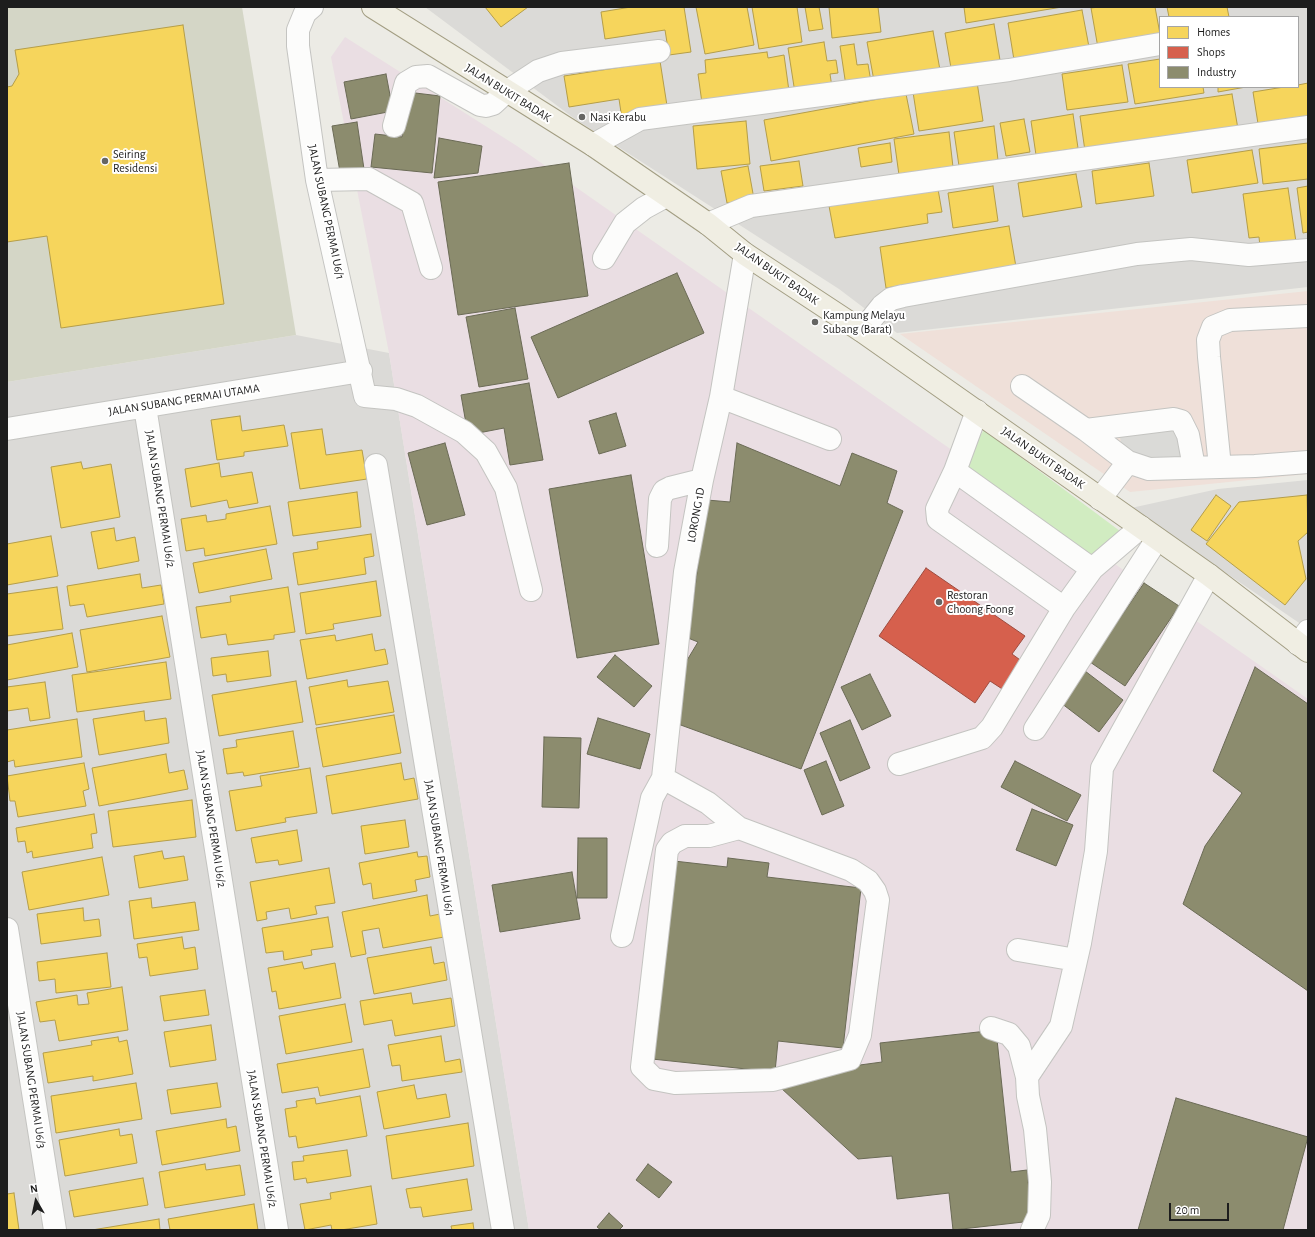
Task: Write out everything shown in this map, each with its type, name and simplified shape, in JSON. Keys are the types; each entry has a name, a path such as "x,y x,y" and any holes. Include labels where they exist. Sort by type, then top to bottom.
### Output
{"main road":[{"name":"JALAN BUKIT BADAK","path":"373,7 506,92 593,145 708,224 745,254 862,331 1305,642"}],"street":[{"name":"JALAN SUBANG PERMAI U6/1","path":"312,7 305,12 298,30 298,46 317,180 361,371 365,396 396,399 417,406 464,432 486,452 506,488 531,590"},
{"path":"593,145 640,119 1009,70 1159,44"},
{"path":"394,126 406,84 416,77 428,76 480,105 486,106 493,104 506,92 538,71 562,63 659,50"},
{"path":"708,224 751,206 1308,127"},
{"path":"317,180 369,179 412,203 431,268"},
{"path":"604,258 625,223 644,208 666,196"},
{"path":"862,331 882,306 891,299 902,296 1137,254 1191,249 1249,255 1308,250"},
{"name":"LORONG 1D","path":"663,778 686,572 702,480 721,397 745,254"},
{"path":"1220,467 1208,340 1213,327 1230,320 1308,316"},
{"name":"JALAN SUBANG PERMAI UTAMA","path":"7,429 361,371"},
{"path":"1022,386 1086,430 1128,462 1149,469 1308,462"},
{"path":"721,397 830,439"},
{"name":"JALAN SUBANG PERMAI U6/2","path":"145,407 277,1230"},
{"path":"977,411 955,471 937,509 938,519 1064,608"},
{"path":"1086,430 1174,419 1181,421 1188,435 1194,468"},
{"path":"1100,498 1128,462"},
{"name":"JALAN SUBANG PERMAI U6/1","path":"376,465 503,1230"},
{"path":"955,471 1092,569"},
{"path":"657,546 660,499 664,492 670,488 702,480"},
{"path":"899,764 982,738 992,727 1064,608 1092,569 1149,533"},
{"path":"1035,729 1149,533"},
{"path":"1027,1077 1061,1026 1076,960 1096,851 1102,768 1209,575"},
{"path":"622,936 652,798 663,778 708,803 739,828 851,870 868,881 878,900 860,1035 850,1059 773,1080 675,1083 654,1079 642,1067 667,850 672,843 685,836 709,836 739,828"},
{"name":"JALAN SUBANG PERMAI U6/3","path":"7,929 55,1230"},
{"path":"1018,950 1076,960"},
{"path":"991,1028 1009,1034 1019,1046 1027,1077 1028,1096 1035,1129 1040,1182 1039,1215 1032,1230"}],"shaded area":[{"path":"7,7 242,7 296,335 7,382"},
{"path":"425,7 1308,7 1308,287 897,333 839,289 575,119"},
{"path":"345,37 517,146 1308,699 1308,1230 529,1230 389,353 331,57"},
{"path":"1308,291 1308,474 1130,492 900,334"},
{"path":"296,335 389,353 529,1230 7,1230 7,382"},
{"path":"1172,424 1186,456 1139,462 1123,453 1119,432"},
{"path":"1308,480 1308,629 1131,508 1218,489"}],"green space":[{"path":"984,430 1124,534 1091,563 960,465"}],"building: Homes":[{"path":"485,7 528,7 501,27"},
{"path":"631,7 684,7 691,52 669,55 665,30 605,39 601,12"},
{"path":"696,7 747,7 754,45 705,54"},
{"path":"752,7 797,7 802,42 759,49"},
{"path":"805,7 819,7 823,29 809,31"},
{"path":"829,7 878,7 881,32 832,38"},
{"path":"964,7 1062,7 966,23"},
{"path":"1155,7 1159,34 1098,48 1091,8"},
{"path":"1167,7 1227,7 1229,16 1169,16"},
{"path":"1082,10 1089,47 1014,60 1008,23"},
{"path":"994,24 1000,60 951,68 945,33"},
{"name":"Seiring Residensi","path":"183,25 224,304 61,328 47,236 7,242 7,87 12,86 19,74 15,50"},
{"path":"933,31 940,70 874,81 867,42"},
{"path":"824,42 827,61 836,60 838,73 830,74 832,87 795,93 788,48"},
{"path":"854,44 857,65 868,64 871,82 846,86 840,46"},
{"path":"767,52 768,58 784,55 789,91 702,103 698,74 706,73 705,60"},
{"path":"1159,59 1159,88 1203,88 1204,93 1135,104 1128,64"},
{"path":"660,61 668,112 622,119 619,99 569,107 564,76"},
{"path":"1122,65 1128,102 1067,110 1062,74"},
{"path":"977,82 983,121 919,131 913,92"},
{"path":"1308,83 1308,121 1259,130 1253,92 1278,88 1299,88 1299,85"},
{"path":"1218,88 1240,88 1218,92"},
{"path":"906,94 914,134 771,161 764,120"},
{"path":"1232,94 1238,129 1085,151 1080,116"},
{"path":"1073,114 1078,148 1036,155 1031,121"},
{"path":"1024,119 1030,152 1006,156 1000,123"},
{"path":"746,121 750,164 697,169 693,126"},
{"path":"994,126 998,160 959,166 954,132"},
{"path":"949,132 953,167 899,175 894,139"},
{"path":"890,143 892,162 861,167 858,148"},
{"path":"1308,143 1308,179 1263,184 1259,149"},
{"path":"1252,150 1258,183 1192,193 1187,160"},
{"path":"799,161 803,186 764,191 760,166"},
{"path":"1149,163 1154,196 1096,204 1092,171"},
{"path":"748,166 754,199 727,203 721,171"},
{"path":"1076,174 1082,207 1023,217 1018,183"},
{"path":"993,186 998,221 953,228 948,193"},
{"path":"1308,186 1308,232 1303,233 1297,188"},
{"path":"1288,188 1296,242 1260,247 1259,237 1249,238 1243,194"},
{"path":"938,189 942,212 927,214 928,223 835,238 829,206"},
{"path":"1009,226 1016,267 886,288 880,247"},
{"path":"240,416 242,431 284,425 288,446 244,452 244,456 217,460 211,420"},
{"path":"322,429 326,455 362,450 367,479 300,489 291,433"},
{"path":"81,462 83,469 111,464 120,517 61,528 51,467"},
{"path":"219,463 221,477 252,472 258,503 229,508 227,500 191,507 185,469"},
{"path":"357,492 361,527 293,536 288,502"},
{"path":"1216,495 1231,506 1207,541 1191,530"},
{"path":"1307,495 1308,532 1298,541 1306,579 1285,605 1206,544 1239,502"},
{"path":"270,506 277,544 205,556 204,548 186,551 181,519 206,515 207,522 226,519 226,514"},
{"path":"114,528 116,541 135,537 139,561 98,569 91,532"},
{"path":"371,534 374,556 364,558 366,574 298,585 293,553 318,549 317,542"},
{"path":"51,536 58,576 7,585 7,544"},
{"path":"266,549 272,579 199,593 193,563"},
{"path":"140,574 142,588 161,585 164,604 87,617 84,604 70,606 67,586"},
{"path":"376,581 381,616 333,624 334,629 306,634 300,593"},
{"path":"57,587 63,629 7,636 7,594"},
{"path":"288,587 295,632 274,635 274,639 228,645 226,634 201,638 196,607 231,602 230,596"},
{"path":"162,616 170,657 87,672 80,630"},
{"path":"72,633 78,667 7,680 7,645"},
{"path":"372,634 375,651 385,649 388,664 307,679 300,640 335,635 336,641"},
{"path":"268,651 271,676 227,682 226,674 213,676 211,658"},
{"path":"166,662 171,699 77,712 72,675"},
{"path":"347,680 348,687 388,681 394,712 316,725 309,687"},
{"path":"296,681 303,722 219,736 212,695"},
{"path":"45,682 50,718 30,721 28,708 7,711 7,687"},
{"path":"144,711 145,721 166,718 169,743 99,755 93,719"},
{"path":"394,715 401,753 323,767 316,728"},
{"path":"77,719 82,757 15,767 14,760 7,762 7,730"},
{"path":"293,731 299,767 244,776 243,772 227,774 223,749 237,747 236,740"},
{"path":"166,754 169,773 184,770 188,789 99,806 92,768"},
{"path":"84,763 89,789 83,791 86,806 18,817 15,801 10,801 7,776"},
{"path":"401,763 404,780 414,778 418,799 332,814 326,776"},
{"path":"310,768 317,813 285,818 286,822 236,831 229,791 262,786 260,776"},
{"path":"192,800 196,837 113,847 108,811"},
{"path":"94,814 97,833 91,834 93,848 33,858 32,851 27,853 25,841 18,842 16,828"},
{"path":"405,820 409,847 365,854 361,826"},
{"path":"297,830 302,861 279,865 278,860 256,863 251,838"},
{"path":"162,851 164,859 184,856 188,880 139,888 134,856"},
{"path":"417,852 418,857 427,856 430,877 415,880 417,891 373,899 371,883 363,885 359,863"},
{"path":"102,857 109,895 29,910 22,872"},
{"path":"329,868 335,903 315,906 317,914 291,919 289,908 266,912 267,919 257,921 250,882"},
{"path":"427,895 430,916 440,914 444,937 383,948 379,928 362,931 366,954 351,957 342,912"},
{"path":"151,898 152,908 195,902 199,930 134,939 129,901"},
{"path":"83,908 84,921 99,919 101,936 41,944 37,914"},
{"path":"328,917 333,947 311,950 312,955 284,960 283,951 266,953 262,928"},
{"path":"182,937 184,949 195,947 198,969 150,976 147,957 139,958 137,944"},
{"path":"431,947 434,964 444,962 447,980 374,994 367,958"},
{"path":"107,953 111,987 56,993 55,979 39,981 37,962"},
{"path":"302,962 304,969 335,963 341,998 279,1009 276,991 272,992 268,968"},
{"path":"122,987 128,1030 59,1041 55,1020 40,1022 36,1002 77,995 78,1005 89,1004 87,993"},
{"path":"205,990 209,1015 164,1021 160,996"},
{"path":"411,993 413,1004 451,998 455,1026 395,1036 392,1020 364,1025 360,1001"},
{"path":"345,1004 352,1042 286,1054 279,1016"},
{"path":"211,1025 216,1060 170,1067 164,1032"},
{"path":"441,1036 445,1062 460,1059 462,1072 402,1081 400,1065 392,1066 388,1045"},
{"path":"118,1037 119,1042 127,1040 133,1074 93,1081 93,1076 48,1083 43,1053 92,1045 91,1041"},
{"path":"363,1049 370,1087 320,1096 318,1087 282,1093 277,1064"},
{"path":"136,1083 142,1119 56,1133 51,1096"},
{"path":"217,1083 221,1107 171,1114 167,1090"},
{"path":"414,1085 417,1099 446,1094 450,1117 384,1129 377,1092"},
{"path":"360,1096 367,1136 298,1148 296,1136 289,1137 285,1109 297,1107 296,1101 315,1098 316,1104"},
{"path":"226,1119 227,1128 236,1126 240,1151 162,1165 156,1131"},
{"path":"468,1123 474,1166 392,1179 386,1136"},
{"path":"119,1129 120,1136 132,1134 137,1163 65,1176 59,1140"},
{"path":"347,1150 351,1176 307,1183 306,1178 294,1180 292,1162 304,1161 303,1156"},
{"path":"205,1164 206,1170 240,1165 245,1195 165,1208 159,1172"},
{"path":"143,1178 148,1205 74,1217 69,1191"},
{"path":"467,1179 472,1210 423,1217 421,1207 410,1208 406,1189"},
{"path":"371,1186 377,1224 341,1230 332,1230 331,1225 305,1230 300,1204 331,1199 330,1193"},
{"path":"14,1193 19,1230 7,1230 7,1194"},
{"path":"254,1204 258,1230 170,1230 168,1219"},
{"path":"159,1219 160,1230 92,1230"},
{"path":"473,1223 474,1230 452,1230 451,1226"}],"building: Shops":[{"name":"Restoran Choong Foong","path":"926,568 1025,636 1012,654 1027,665 1010,694 990,681 975,703 879,636"}],"building: Industry":[{"path":"386,74 393,111 351,119 344,82"},
{"path":"407,92 440,96 432,173 371,167 375,134 402,137"},
{"path":"357,122 364,169 340,172 332,126"},
{"path":"439,138 482,146 478,173 434,178"},
{"path":"569,163 588,296 458,315 438,182"},
{"path":"677,273 704,333 558,398 531,337"},
{"path":"515,308 528,379 479,387 466,317"},
{"path":"529,383 543,460 510,465 504,428 468,435 461,395"},
{"path":"616,413 626,446 599,454 589,421"},
{"path":"445,443 465,515 427,525 408,453"},
{"path":"737,443 840,486 852,453 897,471 887,503 903,511 801,769 678,724 683,667 698,642 688,638 707,500 730,502"},
{"path":"631,475 659,644 577,658 549,489"},
{"path":"1144,583 1179,606 1125,686 1090,662"},
{"path":"615,655 652,686 634,707 597,677"},
{"path":"1255,667 1308,704 1308,991 1183,904 1205,846 1242,793 1213,771"},
{"path":"1085,671 1123,700 1099,732 1061,703"},
{"path":"870,674 891,716 862,730 841,687"},
{"path":"598,718 650,734 640,769 587,754"},
{"path":"850,720 870,768 840,781 820,733"},
{"path":"544,737 581,738 579,808 542,807"},
{"path":"826,761 844,806 822,815 804,770"},
{"path":"1015,761 1081,795 1067,821 1001,787"},
{"path":"1032,809 1073,825 1056,866 1016,850"},
{"path":"578,838 607,838 607,898 577,898"},
{"path":"728,858 769,863 767,877 861,888 843,1048 778,1041 775,1072 652,1059 674,861 727,867"},
{"path":"572,872 580,919 500,932 492,885"},
{"path":"996,1030 1011,1172 1027,1170 1032,1221 953,1230 949,1193 897,1199 892,1156 858,1159 781,1088 860,1065 882,1062 880,1043"},
{"path":"1176,1098 1308,1137 1283,1230 1138,1230"},
{"path":"648,1164 672,1182 659,1198 636,1180"},
{"path":"609,1213 623,1226 619,1230 601,1230 597,1227"}],"place":[{"name":"Nasi Kerabu","path":"582,117"},
{"name":"Seiring Residensi","path":"105,161"},
{"name":"Kampung Melayu Subang (Barat)","path":"815,322"},
{"name":"Restoran Choong Foong","path":"939,602"}]}
